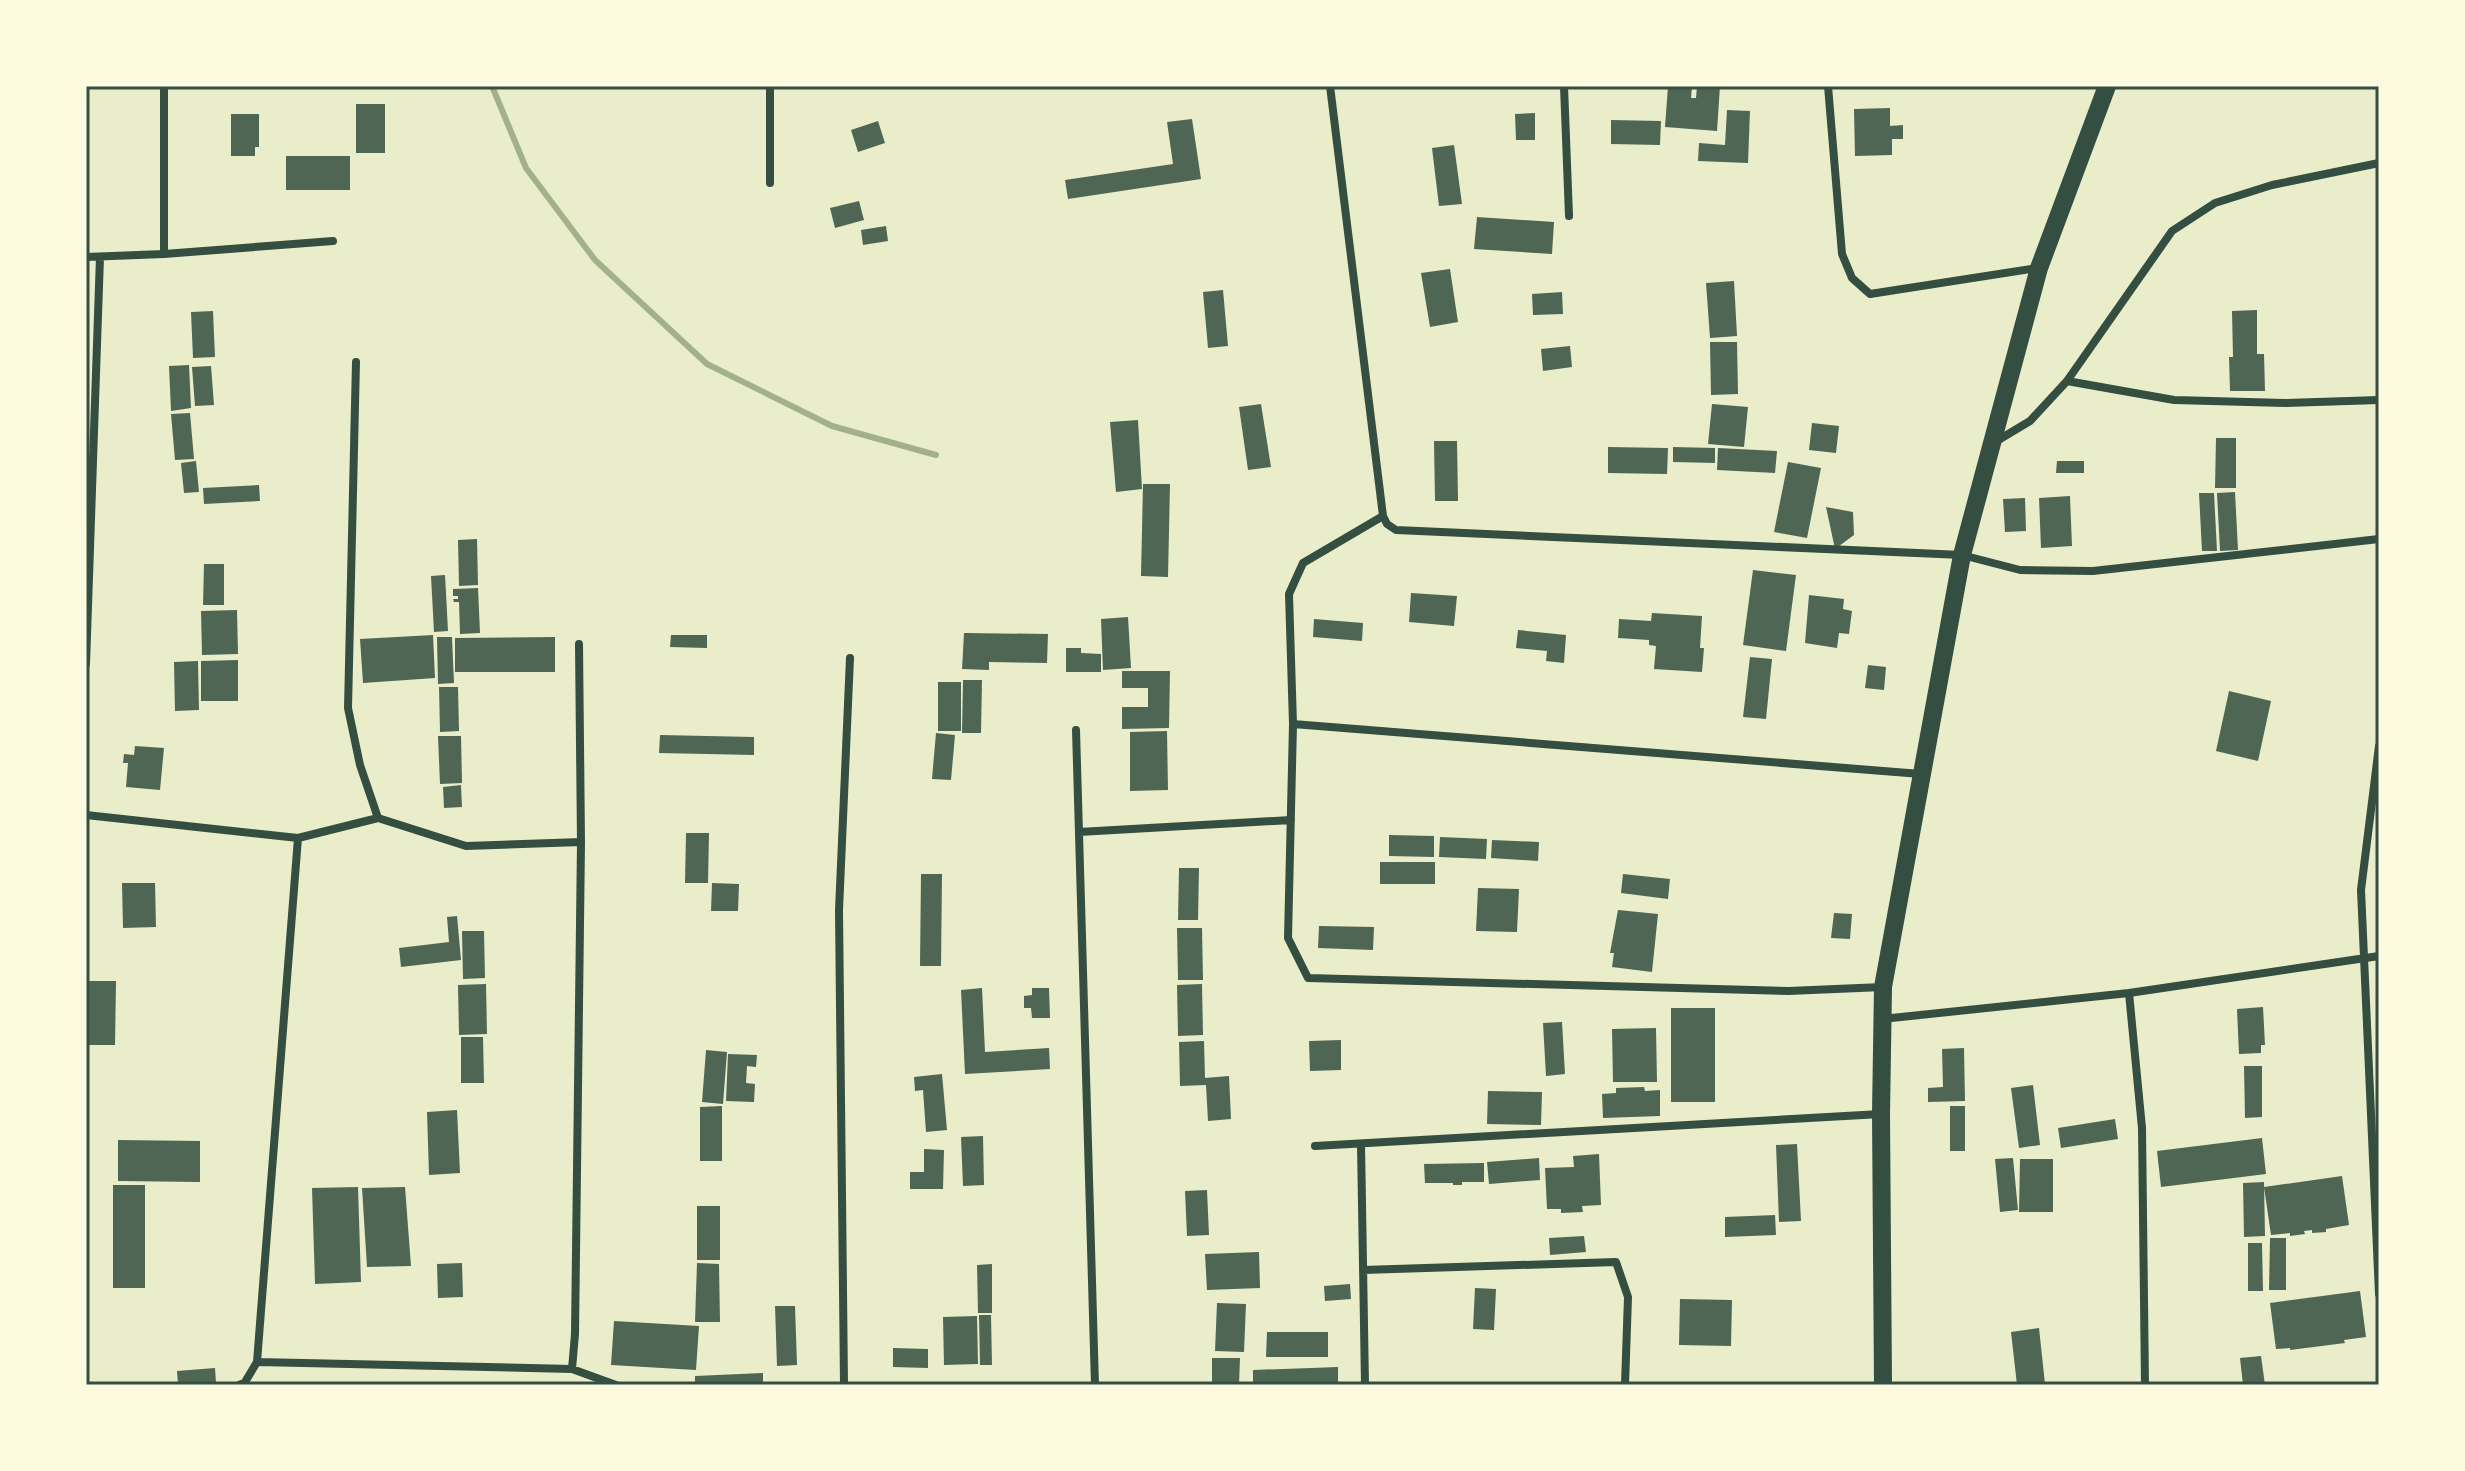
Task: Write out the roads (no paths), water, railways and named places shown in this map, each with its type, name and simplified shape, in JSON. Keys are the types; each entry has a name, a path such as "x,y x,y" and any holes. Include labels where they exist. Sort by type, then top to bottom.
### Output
{"main road":[{"path":"1883,1385 1883,987 1962,555 2039,268 2107,86"}],"street":[{"path":"164,86 164,254"},
{"path":"770,86 770,183"},
{"path":"1330,86 1383,516 1387,524 1396,530 1962,555 2020,570 2093,571 2379,539"},
{"path":"1564,86 1569,216"},
{"path":"1828,86 1842,254 1852,278 1870,294 2039,268"},
{"path":"1991,444 2030,421 2067,381 2172,231 2215,203 2272,185 2379,163"},
{"path":"86,257 333,241"},
{"path":"86,664 100,257"},
{"path":"356,362 348,708 360,765 378,818"},
{"path":"2067,381 2174,400 2285,403 2379,400"},
{"path":"1383,516 1303,563 1289,594 1293,724 1288,938 1308,978 1788,991 1883,987"},
{"path":"572,1369 575,1334 581,842 579,644"},
{"path":"844,1385 839,910 850,658"},
{"path":"1293,724 1921,774"},
{"path":"1076,730 1095,1385"},
{"path":"2379,746 2361,890 2379,1294"},
{"path":"86,815 298,838 378,818 466,846 581,842"},
{"path":"1079,832 1291,820"},
{"path":"239,1385 245,1382 257,1362 298,838"},
{"path":"1882,1019 2129,993 2379,956"},
{"path":"2129,993 2142,1128 2145,1385"},
{"path":"1315,1146 1881,1114"},
{"path":"1361,1144 1365,1385"},
{"path":"1363,1270 1616,1262 1628,1297 1625,1385"},
{"path":"257,1362 572,1369 616,1385"}],"waterway":[{"path":"492,86 526,168 595,260 707,364 832,426 936,455"}]}
